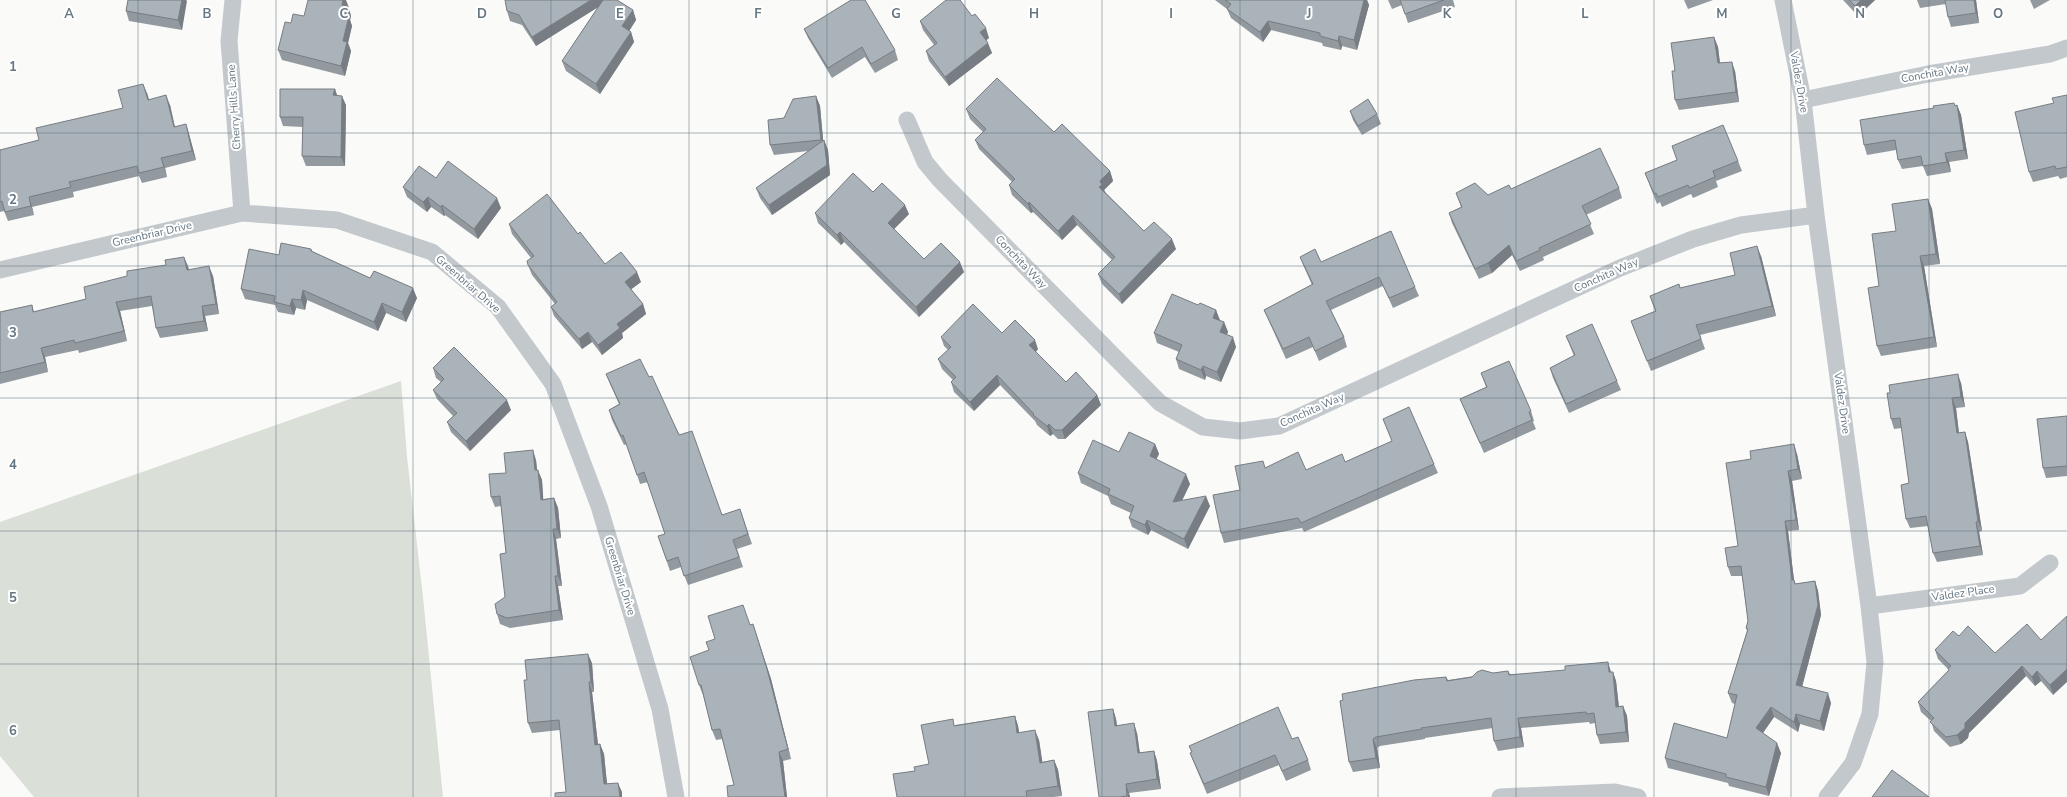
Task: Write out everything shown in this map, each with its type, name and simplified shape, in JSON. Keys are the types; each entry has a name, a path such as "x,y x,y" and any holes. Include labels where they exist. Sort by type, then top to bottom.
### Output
{"street":[{"name":"Cherry Hills Lane","path":"233,0 229,41 242,213"},
{"name":"Valdez Drive","path":"1783,0 1803,100 1816,215 1869,606 1875,662 1870,714 1853,763 1827,797"},
{"name":"Conchita Way","path":"1803,100 1928,74 2050,54 2067,48"},
{"name":"Conchita Way","path":"907,120 925,162 940,180 1160,403 1203,427 1240,431 1279,426 1620,268 1693,239 1741,225 1816,215"},
{"name":"Greenbriar Drive","path":"0,270 242,213 336,220 432,252 498,307 553,384 599,506 660,708 676,797"},
{"name":"Valdez Place","path":"1869,606 2020,586 2050,563"},
{"path":"1500,797 1615,792 1638,797"}],"shaded area":[{"path":"401,381 407,457 443,797 34,797 0,756 0,522"}],"building":[{"path":"128,0 182,0 178,20 126,11"},
{"path":"308,0 343,0 342,5 348,6 345,15 349,16 343,41 347,42 341,66 278,50 285,22 291,23 293,14 304,16"},
{"path":"505,0 591,0 532,37 519,15 507,11"},
{"path":"603,0 617,0 633,10 622,26 631,32 596,84 562,61"},
{"path":"851,0 865,0 895,50 871,64 862,47 828,68 804,29"},
{"path":"946,0 960,0 972,16 975,14 986,28 980,32 988,43 945,77 926,51 937,43 920,21"},
{"path":"1225,0 1364,0 1354,40 1339,36 1338,41 1320,36 1320,33 1268,21 1260,32 1227,9 1231,4"},
{"path":"1400,0 1444,0 1405,14"},
{"path":"1849,0 1861,0 1855,6"},
{"path":"1945,0 1974,0 1976,13 1948,17"},
{"path":"1714,37 1718,63 1732,62 1736,92 1675,100 1672,71 1675,71 1671,43"},
{"path":"997,78 1054,132 1062,124 1110,171 1100,181 1102,185 1099,187 1144,231 1154,222 1172,239 1119,294 1098,274 1115,257 1073,215 1058,231 1029,202 1028,204 1009,185 1015,179 975,140 986,129 966,109"},
{"path":"143,84 148,100 166,95 174,127 186,124 192,151 161,158 164,167 139,173 137,166 69,182 71,187 29,197 31,206 5,212 2,201 0,202 0,150 39,140 36,128 123,108 118,90"},
{"path":"280,89 335,89 333,95 342,96 341,157 302,156 303,117 280,117"},
{"path":"2067,95 2067,167 2056,169 2055,166 2029,172 2015,112 2054,103 2052,98"},
{"path":"816,96 821,140 770,145 768,120 784,118 793,99"},
{"path":"1368,99 1377,114 1358,126 1350,111"},
{"path":"1954,103 1955,106 1957,105 1964,150 1945,153 1947,162 1923,166 1921,156 1898,160 1895,140 1864,145 1860,120 1934,108 1933,106"},
{"path":"1723,125 1738,161 1713,171 1715,177 1689,188 1688,185 1658,197 1656,193 1654,194 1645,173 1677,160 1672,146"},
{"path":"824,140 827,165 769,205 756,188"},
{"path":"1600,148 1619,188 1582,206 1591,224 1539,248 1540,250 1516,261 1509,245 1488,263 1475,269 1449,213 1462,207 1456,193 1475,183 1488,195 1509,185 1511,189"},
{"path":"448,161 497,198 474,229 442,205 441,207 428,197 423,202 403,187 419,166 436,178"},
{"path":"853,173 873,192 882,183 905,205 888,223 924,259 941,243 960,262 916,307 840,232 837,235 815,213"},
{"path":"547,194 578,234 580,232 605,264 621,252 637,272 625,282 643,304 617,324 620,328 598,345 588,332 579,339 551,307 557,302 528,265 527,261 534,256 509,224"},
{"path":"1928,199 1936,254 1920,256 1934,337 1877,346 1868,288 1879,286 1872,234 1896,231 1892,204"},
{"path":"1391,231 1415,287 1389,298 1379,277 1326,301 1344,337 1315,351 1309,337 1283,349 1264,310 1313,284 1300,257 1315,249 1321,262"},
{"path":"281,243 311,249 311,251 370,278 374,271 413,288 402,312 382,303 374,322 303,290 301,300 292,299 290,306 274,302 275,296 241,289 249,249 279,255"},
{"path":"1757,246 1772,306 1696,325 1701,339 1647,361 1631,321 1656,311 1650,296 1679,284 1680,288 1735,275 1730,253"},
{"path":"184,257 187,270 209,266 216,304 202,306 204,321 156,328 151,296 116,302 124,331 75,343 74,340 41,348 45,362 0,373 0,312 32,305 33,312 86,299 84,287 127,276 127,271 166,265 165,260"},
{"path":"1172,294 1198,305 1200,303 1216,310 1213,318 1224,322 1220,332 1233,337 1217,372 1203,366 1201,370 1176,359 1182,345 1154,333"},
{"path":"973,304 1002,333 1015,320 1035,340 1029,345 1066,382 1076,372 1097,395 1062,430 1055,430 1049,424 1047,426 1033,415 1034,414 997,375 970,402 951,382 956,377 938,359 951,347 941,337"},
{"path":"1592,324 1617,381 1566,404 1550,368 1575,355 1566,336"},
{"path":"454,347 507,400 466,441 447,422 457,413 433,390 444,379 433,368"},
{"path":"640,359 649,377 652,376 679,435 692,431 722,515 740,509 748,534 733,540 739,557 684,576 678,557 667,561 658,536 665,534 644,472 637,475 623,435 621,436 609,410 620,404 606,374"},
{"path":"1509,361 1531,411 1529,412 1532,420 1480,443 1460,399 1487,387 1481,373"},
{"path":"1958,374 1961,397 1952,398 1957,433 1965,432 1978,521 1976,522 1980,546 1933,553 1926,516 1906,519 1901,485 1909,483 1900,418 1891,419 1887,393 1890,393 1889,385"},
{"path":"1409,407 1434,464 1301,523 1298,518 1221,533 1213,495 1240,490 1235,466 1263,461 1265,468 1298,452 1306,470 1342,454 1345,462 1392,441 1383,419"},
{"path":"2067,416 2067,466 2043,468 2037,419"},
{"path":"1129,432 1155,444 1150,456 1186,474 1173,502 1206,496 1184,539 1147,520 1145,525 1129,518 1134,506 1108,494 1110,489 1078,473 1093,440 1119,452"},
{"path":"1794,444 1798,469 1788,471 1796,520 1785,521 1792,580 1794,580 1795,584 1815,581 1818,605 1796,685 1828,693 1820,721 1796,714 1794,722 1771,707 1756,728 1777,743 1766,787 1726,777 1726,774 1665,758 1674,723 1727,738 1737,695 1728,693 1748,629 1746,628 1748,621 1741,566 1728,567 1725,548 1738,546 1726,463 1751,459 1750,451"},
{"path":"533,450 535,470 538,470 541,500 554,498 557,529 553,529 558,576 555,576 559,610 507,618 497,614 495,604 505,597 500,554 506,553 500,496 491,497 489,474 506,473 504,453"},
{"path":"743,605 750,625 753,624 767,669 788,749 779,752 785,797 728,797 727,786 734,785 720,729 712,730 701,685 699,685 690,657 709,650 706,642 715,639 708,616"},
{"path":"2067,616 2067,669 2050,685 2037,671 2032,677 2022,666 1965,723 1965,728 1957,735 1946,737 1930,722 1934,718 1918,702 1949,670 1948,668 1951,666 1935,650 1953,631 1959,636 1968,626 1995,653 2027,624 2041,640"},
{"path":"588,654 595,745 600,744 604,784 618,783 620,797 555,797 555,793 566,792 559,720 528,723 524,680 527,680 525,660"},
{"path":"1608,662 1609,672 1613,672 1616,707 1623,706 1626,732 1597,735 1594,713 1587,714 1586,712 1518,718 1520,737 1494,741 1491,718 1421,728 1422,729 1376,737 1373,739 1376,758 1349,762 1340,701 1343,700 1342,694 1414,680 1446,677 1447,681 1472,677 1477,672 1482,670 1493,673 1508,671 1509,675 1565,670 1565,666"},
{"path":"1278,707 1292,739 1298,737 1308,760 1282,771 1275,755 1204,784 1190,753 1192,752 1189,746"},
{"path":"1113,709 1115,726 1134,723 1138,753 1154,751 1157,779 1126,784 1127,796 1099,797 1088,712"},
{"path":"1015,716 1017,733 1035,730 1040,763 1054,760 1058,786 1026,791 1027,797 897,797 893,774 915,771 914,767 929,764 921,725 953,719 954,726"},
{"path":"1892,770 1929,797 1872,797"}]}
